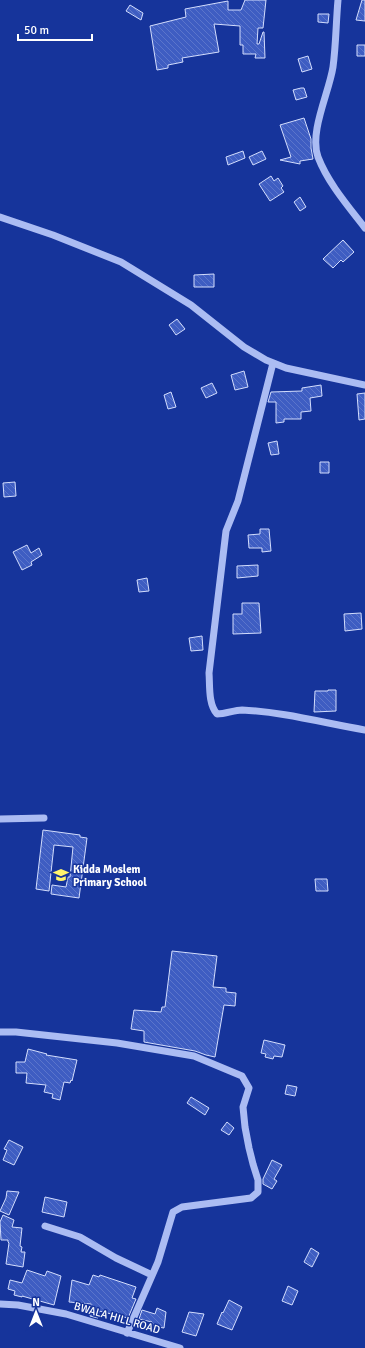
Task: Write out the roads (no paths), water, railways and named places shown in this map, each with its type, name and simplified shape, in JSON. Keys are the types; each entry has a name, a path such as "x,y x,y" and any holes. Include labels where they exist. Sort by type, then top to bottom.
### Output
{"street":[{"path":"338,0 333,68 318,120 316,136 317,156 331,182 365,228"},
{"path":"0,216 121,262 191,305 244,347 273,362 286,368 365,385"},
{"path":"273,362 238,501 226,531 209,673 210,692 214,710 217,714 226,714 240,710 290,715 365,730"},
{"path":"0,819 44,818"},
{"path":"0,1032 16,1032 117,1043 194,1056 242,1076 247,1082 249,1088 243,1107 245,1127 258,1180 258,1192 250,1198 182,1207 173,1212 158,1262 127,1333"},
{"path":"45,1226 80,1237 116,1258 152,1275"},
{"name":"BWALA HILL ROAD","path":"0,1304 18,1305 66,1314 180,1348"}],"place":[{"name":"Kidda Moslem Primary School","path":"61,875"}]}
